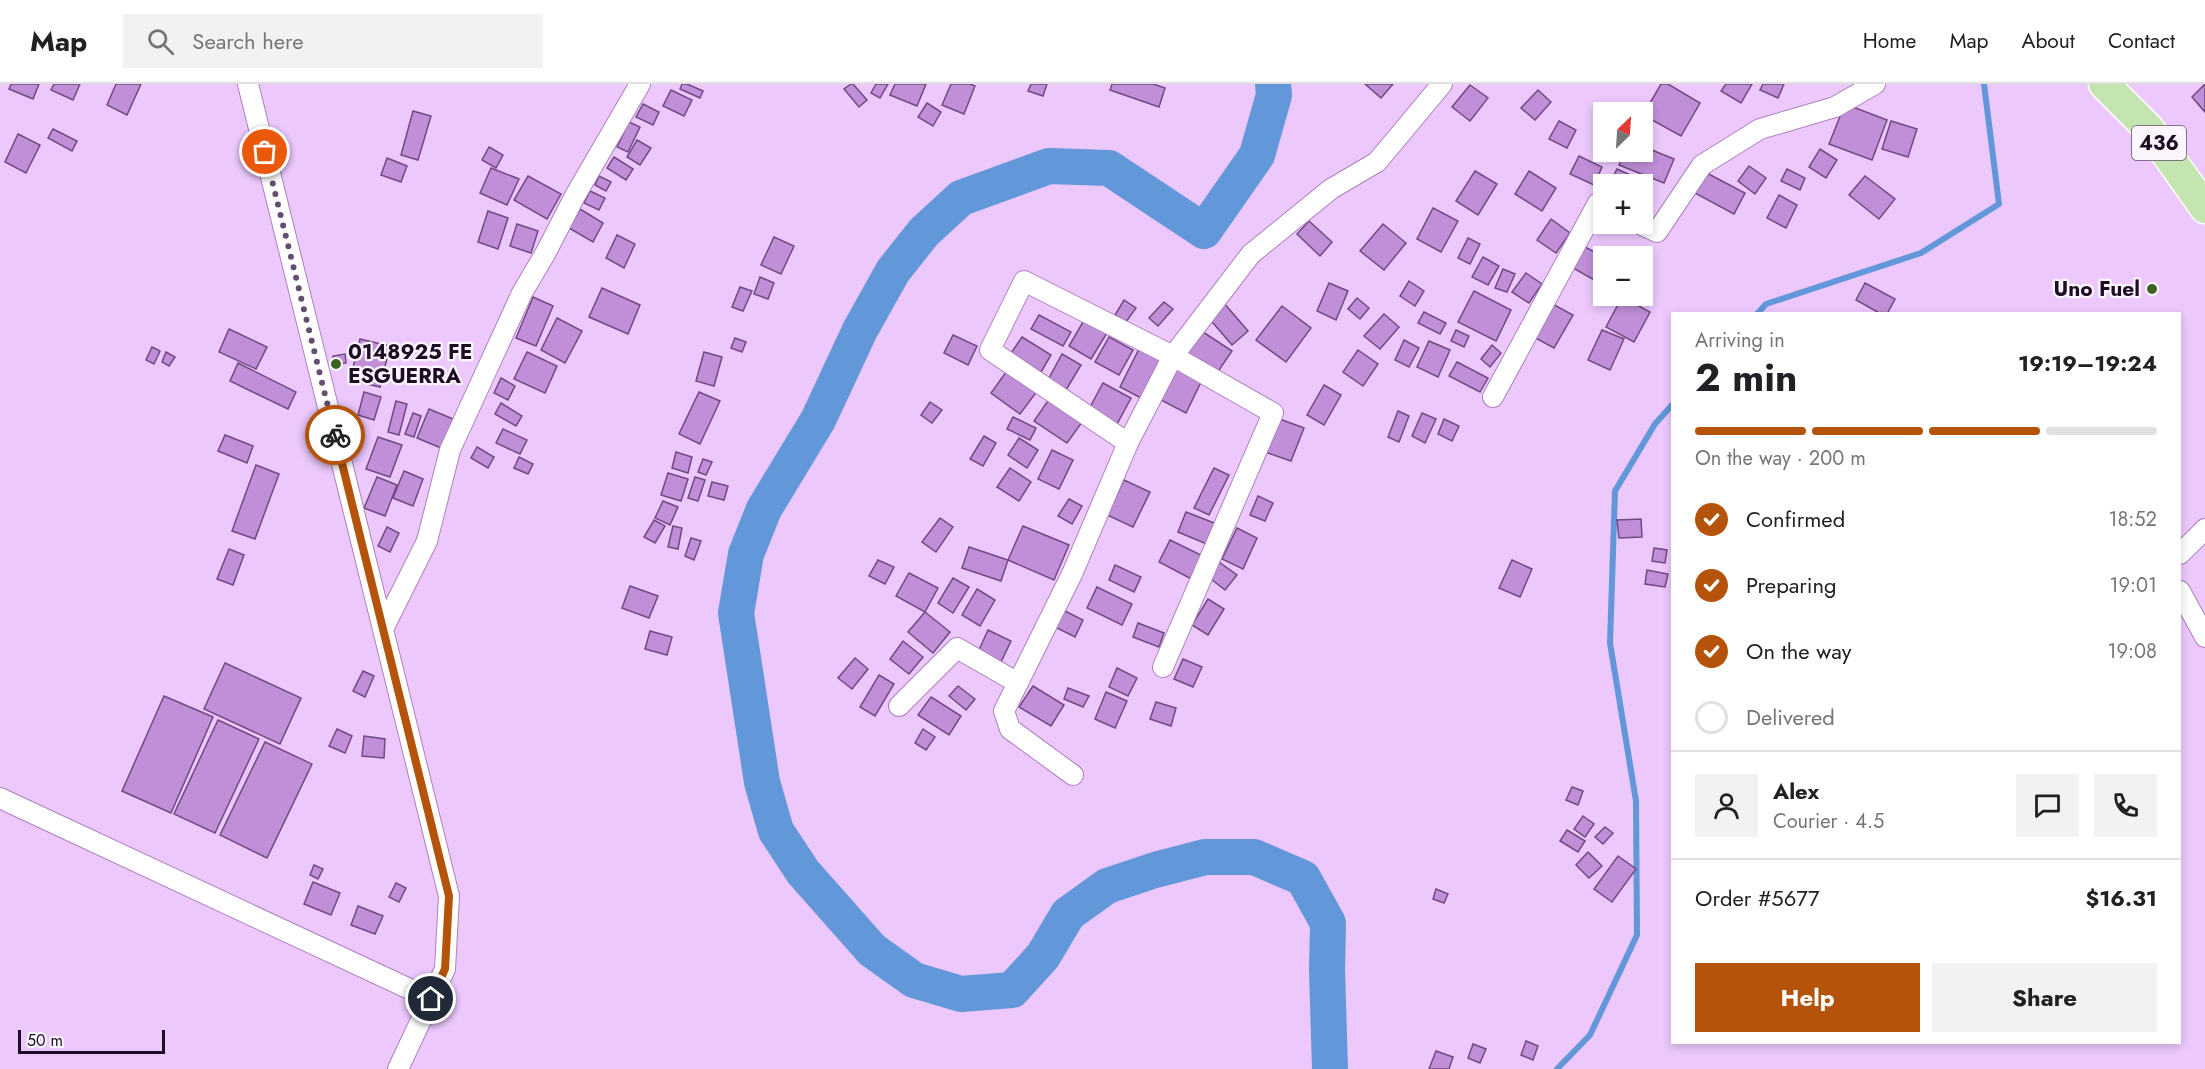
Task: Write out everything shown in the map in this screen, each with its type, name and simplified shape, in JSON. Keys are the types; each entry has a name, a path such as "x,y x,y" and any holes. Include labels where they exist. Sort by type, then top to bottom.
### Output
{"main road":[{"name":"436","path":"2104,84 2149,129 2205,208"}],"street":[{"path":"249,84 449,896 445,969 398,1069"},
{"path":"383,628 427,541 450,450 522,293 640,84"},
{"path":"1074,776 1010,729 1005,711 1072,574 1128,442 1173,357 1251,254 1331,189 1377,162 1442,84"},
{"path":"1653,230 1657,232 1702,165 1760,129 1835,107 1875,84"},
{"path":"1492,397 1593,212"},
{"path":"1128,442 990,350 1024,280 1173,357 1274,413 1163,667"},
{"path":"2181,553 2205,529"},
{"path":"2181,593 2205,637"},
{"path":"899,706 957,648 1018,683"},
{"path":"0,798 431,999"}],"building":[{"path":"11,84 39,84 33,99 9,89"},
{"path":"54,84 80,84 73,100 51,90"},
{"path":"116,84 141,84 127,115 107,105"},
{"path":"682,84 703,91 700,98 680,89"},
{"path":"851,84 867,100 859,107 844,89"},
{"path":"876,84 888,84 880,98 871,93"},
{"path":"895,84 926,84 917,106 890,95"},
{"path":"951,84 975,86 964,114 942,105"},
{"path":"1031,84 1047,84 1043,96 1028,91"},
{"path":"1112,84 1153,84 1165,88 1159,107 1110,90"},
{"path":"1365,84 1393,84 1381,98"},
{"path":"1661,84 1668,84 1700,103 1681,136 1653,121 1653,102 1651,102"},
{"path":"1726,84 1752,84 1741,103 1721,91"},
{"path":"1763,84 1784,84 1778,98 1760,90"},
{"path":"2205,84 2205,112 2192,97"},
{"path":"1470,85 1488,98 1470,121 1452,107"},
{"path":"671,90 692,100 684,116 663,106"},
{"path":"1538,90 1551,102 1535,120 1521,108"},
{"path":"927,103 941,112 933,126 918,117"},
{"path":"643,104 659,112 653,125 636,117"},
{"path":"1845,104 1887,120 1872,160 1829,144"},
{"path":"413,111 431,116 418,160 401,155"},
{"path":"1559,121 1576,130 1567,148 1549,139"},
{"path":"1891,121 1917,129 1908,157 1882,149"},
{"path":"629,122 640,127 628,152 617,147"},
{"path":"53,129 77,141 72,151 48,138"},
{"path":"18,134 40,145 26,173 5,162"},
{"path":"637,140 651,148 640,165 627,157"},
{"path":"489,147 503,155 496,168 482,160"},
{"path":"1820,149 1837,160 1826,178 1809,167"},
{"path":"1653,150 1674,159 1664,183 1653,179 1653,174 1642,174 1619,165 1620,162 1653,162"},
{"path":"1579,156 1602,167 1599,174 1593,174 1593,185 1570,174"},
{"path":"614,157 633,169 626,180 607,168"},
{"path":"387,158 407,166 401,182 381,175"},
{"path":"1749,166 1766,178 1755,194 1738,181"},
{"path":"491,168 519,179 507,205 480,193"},
{"path":"1617,169 1628,174 1614,174"},
{"path":"1787,169 1805,178 1800,190 1781,181"},
{"path":"1475,171 1497,184 1478,215 1456,201"},
{"path":"1529,171 1556,188 1542,211 1515,194"},
{"path":"1703,171 1745,193 1734,214 1693,192"},
{"path":"528,176 561,194 547,219 514,200"},
{"path":"599,176 611,182 606,191 595,185"},
{"path":"1865,176 1895,199 1879,219 1849,195"},
{"path":"590,191 605,198 599,210 584,203"},
{"path":"1779,195 1797,205 1786,228 1767,218"},
{"path":"1433,208 1458,221 1441,252 1417,239"},
{"path":"580,209 603,223 593,242 569,228"},
{"path":"488,211 508,218 498,249 478,242"},
{"path":"1551,219 1570,233 1556,253 1537,240"},
{"path":"1309,221 1332,242 1320,256 1297,234"},
{"path":"517,224 538,231 531,253 510,246"},
{"path":"1383,224 1406,243 1384,270 1360,251"},
{"path":"617,235 635,244 624,268 606,258"},
{"path":"774,237 794,246 781,274 761,265"},
{"path":"1468,238 1480,244 1470,264 1458,258"},
{"path":"1585,247 1593,251 1593,279 1573,268"},
{"path":"1483,257 1499,266 1488,285 1472,277"},
{"path":"1503,269 1515,274 1507,292 1495,288"},
{"path":"1526,273 1542,284 1529,303 1512,292"},
{"path":"760,277 774,283 768,299 754,294"},
{"path":"1409,281 1424,291 1415,306 1400,296"},
{"path":"1329,283 1348,291 1336,320 1317,311"},
{"path":"1865,283 1895,299 1888,312 1877,312 1856,300"},
{"path":"740,287 752,291 743,311 732,307"},
{"path":"602,288 640,305 628,334 589,317"},
{"path":"1474,291 1511,310 1496,341 1458,322"},
{"path":"533,297 553,306 536,346 516,338"},
{"path":"1357,298 1369,308 1360,319 1348,309"},
{"path":"1124,300 1136,308 1126,322 1115,315"},
{"path":"1547,301 1573,315 1554,348 1528,334"},
{"path":"1164,302 1173,309 1158,326 1149,318"},
{"path":"1223,302 1248,331 1232,345 1207,316"},
{"path":"1282,306 1311,328 1286,362 1256,340"},
{"path":"1617,306 1639,306 1650,312 1634,342 1606,327"},
{"path":"1424,312 1446,323 1440,334 1418,323"},
{"path":"1384,314 1399,327 1380,349 1364,336"},
{"path":"1039,315 1071,332 1063,346 1031,329"},
{"path":"1087,315 1110,328 1091,359 1069,346"},
{"path":"557,318 582,331 565,363 541,350"},
{"path":"229,329 267,347 256,369 219,352"},
{"path":"1200,330 1232,351 1217,373 1185,351"},
{"path":"1456,330 1469,336 1464,347 1451,341"},
{"path":"1602,330 1624,339 1610,370 1588,360"},
{"path":"953,335 977,346 968,365 944,353"},
{"path":"1022,337 1051,355 1041,372 1011,353"},
{"path":"1109,337 1133,350 1119,375 1095,362"},
{"path":"735,338 746,342 742,352 731,348"},
{"path":"360,339 390,346 380,387 350,380"},
{"path":"1404,340 1419,348 1409,367 1395,360"},
{"path":"1429,341 1450,350 1438,377 1417,367"},
{"path":"1142,343 1164,354 1141,398 1120,387"},
{"path":"1492,345 1501,353 1490,367 1481,359"},
{"path":"152,347 160,351 154,364 146,360"},
{"path":"1358,350 1378,364 1363,386 1343,372"},
{"path":"166,352 175,357 169,366 162,362"},
{"path":"527,352 557,366 545,393 514,379"},
{"path":"704,352 722,357 714,386 696,381"},
{"path":"345,354 346,363 334,365 333,356"},
{"path":"1062,354 1081,365 1066,390 1048,380"},
{"path":"1457,362 1488,378 1480,392 1449,376"},
{"path":"238,363 296,392 288,409 230,381"},
{"path":"1174,363 1203,378 1186,413 1157,398"},
{"path":"1009,368 1038,390 1020,414 991,393"},
{"path":"501,378 515,386 508,400 494,393"},
{"path":"1103,383 1131,398 1116,426 1088,411"},
{"path":"1324,385 1341,395 1324,425 1307,415"},
{"path":"364,392 381,397 374,420 358,415"},
{"path":"699,392 720,401 700,444 679,434"},
{"path":"1052,395 1085,418 1067,443 1034,421"},
{"path":"396,401 407,404 399,435 388,432"},
{"path":"930,402 942,410 932,423 921,415"},
{"path":"501,403 522,416 516,426 495,414"},
{"path":"429,409 453,419 441,448 417,438"},
{"path":"1398,411 1409,416 1399,442 1388,437"},
{"path":"413,413 421,416 414,437 405,434"},
{"path":"1422,413 1436,419 1425,443 1412,436"},
{"path":"1013,417 1036,428 1030,440 1007,429"},
{"path":"1277,418 1304,428 1291,461 1265,452"},
{"path":"1444,419 1459,426 1452,441 1438,434"},
{"path":"503,429 527,440 520,454 496,443"},
{"path":"225,435 253,446 247,463 218,451"},
{"path":"984,436 996,443 983,466 970,459"},
{"path":"378,437 402,445 390,477 366,469"},
{"path":"1019,438 1038,450 1027,468 1008,455"},
{"path":"477,447 494,457 488,468 471,458"},
{"path":"1052,450 1073,460 1059,489 1038,479"},
{"path":"676,452 692,457 688,473 672,468"},
{"path":"519,457 533,464 528,474 514,468"},
{"path":"703,459 712,462 706,475 698,472"},
{"path":"256,465 279,474 255,539 232,531"},
{"path":"1010,468 1031,482 1019,501 997,487"},
{"path":"1214,468 1229,475 1209,515 1194,508"},
{"path":"404,471 423,479 413,506 393,498"},
{"path":"668,473 688,479 681,501 661,495"},
{"path":"377,477 397,485 385,516 364,508"},
{"path":"695,477 705,480 698,501 688,498"},
{"path":"1124,480 1150,492 1133,527 1107,515"},
{"path":"712,482 728,486 724,500 708,496"},
{"path":"1258,496 1273,503 1265,521 1250,515"},
{"path":"1069,499 1082,506 1072,524 1058,516"},
{"path":"663,501 678,507 670,525 655,518"},
{"path":"1186,512 1222,526 1214,547 1178,532"},
{"path":"940,518 953,527 936,552 922,542"},
{"path":"1641,519 1642,537 1619,538 1617,520"},
{"path":"654,520 665,526 655,543 644,537"},
{"path":"673,526 682,528 678,549 668,547"},
{"path":"1023,526 1069,545 1054,580 1008,560"},
{"path":"387,527 399,533 390,552 378,546"},
{"path":"1237,528 1257,538 1243,569 1222,559"},
{"path":"691,538 701,541 694,560 685,556"},
{"path":"1170,540 1209,559 1197,582 1159,562"},
{"path":"969,547 1008,560 1001,581 962,568"},
{"path":"1654,548 1667,550 1665,563 1652,561"},
{"path":"229,549 244,555 233,585 217,579"},
{"path":"878,560 894,567 885,584 869,576"},
{"path":"1512,560 1532,569 1520,597 1499,588"},
{"path":"1219,562 1237,575 1225,590 1207,576"},
{"path":"1115,565 1141,577 1134,592 1109,580"},
{"path":"1647,570 1668,574 1665,587 1645,584"},
{"path":"909,573 938,588 925,612 896,596"},
{"path":"953,578 969,587 953,613 938,603"},
{"path":"630,586 658,596 649,618 622,608"},
{"path":"1097,587 1132,604 1122,625 1087,608"},
{"path":"977,589 995,600 980,626 962,615"},
{"path":"1208,599 1224,609 1208,635 1192,625"},
{"path":"1063,610 1083,620 1075,637 1055,627"},
{"path":"925,612 950,632 933,653 908,632"},
{"path":"1138,623 1164,633 1159,647 1133,637"},
{"path":"988,630 1011,641 1001,662 978,652"},
{"path":"650,631 672,637 667,655 645,649"},
{"path":"903,641 923,657 909,674 890,659"},
{"path":"855,658 868,669 852,689 838,678"},
{"path":"1183,659 1202,667 1193,687 1174,679"},
{"path":"225,663 301,698 280,744 204,709"},
{"path":"1117,668 1137,678 1128,696 1109,687"},
{"path":"363,671 374,676 365,697 353,691"},
{"path":"879,675 894,684 875,716 860,707"},
{"path":"958,686 975,699 966,710 949,696"},
{"path":"1033,686 1064,705 1051,726 1019,707"},
{"path":"1068,688 1089,696 1083,707 1064,699"},
{"path":"1106,692 1127,701 1115,728 1095,719"},
{"path":"164,696 213,717 171,813 122,791"},
{"path":"931,697 961,716 949,735 918,715"},
{"path":"1156,702 1176,708 1171,726 1150,719"},
{"path":"218,720 259,739 215,833 174,814"},
{"path":"337,729 352,736 345,753 329,746"},
{"path":"923,729 935,737 926,750 915,743"},
{"path":"364,736 385,739 384,758 362,756"},
{"path":"265,742 312,764 267,858 220,835"},
{"path":"1572,787 1583,791 1578,805 1566,800"},
{"path":"1583,816 1594,824 1585,837 1574,829"},
{"path":"1605,827 1613,833 1603,844 1595,837"},
{"path":"1567,830 1585,841 1578,852 1560,841"},
{"path":"1588,852 1602,866 1589,878 1576,865"},
{"path":"1618,856 1636,869 1612,902 1594,889"},
{"path":"314,865 323,869 318,879 310,875"},
{"path":"313,882 340,893 331,915 304,904"},
{"path":"396,883 406,888 399,902 389,897"},
{"path":"1436,889 1448,894 1444,903 1433,899"},
{"path":"358,906 383,916 375,934 351,925"},
{"path":"1526,1041 1538,1046 1533,1060 1521,1055"},
{"path":"1473,1044 1486,1049 1480,1063 1468,1058"},
{"path":"1436,1051 1453,1057 1449,1069 1429,1069"}],"waterway":[{"path":"1273,84 1274,95 1257,155 1204,231 1109,168 1049,166 961,198 924,232 893,271 860,330 818,420 764,509 746,554 736,613 762,782 776,831 803,872 872,950 914,980 961,994 1012,990 1043,956 1068,914 1107,886 1205,857 1254,857 1303,878 1328,923 1330,1069"},
{"path":"1759,312 1766,304 1921,253 1999,204 1984,84"},
{"path":"1557,1069 1590,1035 1637,935 1636,801 1610,643 1615,491 1655,424 1671,406"}],"way so far":[{"path":"265,152 335,435"}],"place":[{"name":"Uno Fuel","path":"2152,289"},
{"name":"0148925 FE ESGUERRA","path":"336,364"}],"route":[{"path":"335,435 449,896 445,969 431,999"}]}
